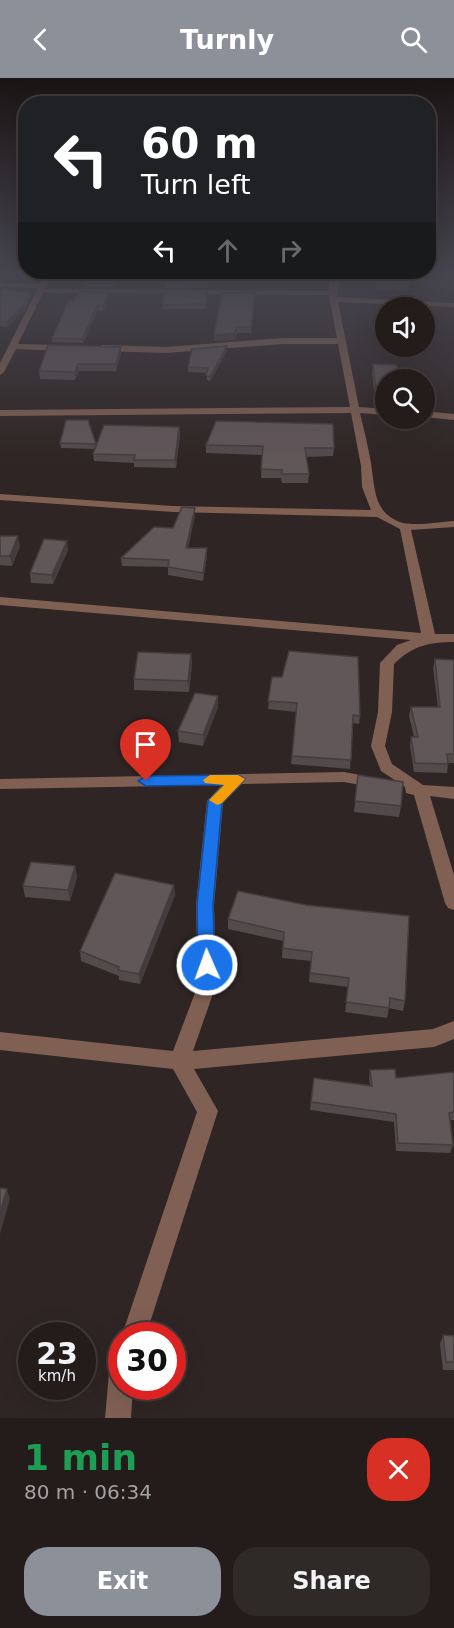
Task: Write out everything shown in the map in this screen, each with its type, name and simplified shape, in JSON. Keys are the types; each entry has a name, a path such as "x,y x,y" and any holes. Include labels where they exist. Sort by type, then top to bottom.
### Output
{"street":[{"path":"0,372 18,335"},
{"path":"340,335 366,466 365,487 369,502 378,514 393,524 405,526 454,524"},
{"path":"90,348 166,350 283,341 341,341"},
{"path":"13,346 79,348"},
{"path":"0,413 375,411"},
{"path":"435,415 454,417"},
{"path":"0,497 173,509 378,514"},
{"path":"405,526 429,638"},
{"path":"0,602 136,611 429,638 454,638"},
{"path":"429,638 402,648 387,663 385,712 378,746 386,767 420,790 454,903"},
{"path":"0,784 344,777 420,790 454,793"},
{"path":"179,1061 207,985 205,905 215,801 238,779"},
{"path":"0,1041 179,1061 434,1038 454,1030"},
{"path":"138,1322 208,1111 179,1061"},
{"path":"118,1418 120,1400"}],"building":[{"path":"54,335 84,335 82,339 52,338"},
{"path":"48,345 121,347 116,364 78,364 75,372 39,371"},
{"path":"227,346 210,377 206,375 208,368 188,367 192,349"},
{"path":"373,364 396,365 399,369 375,369 375,382"},
{"path":"66,420 88,420 96,444 60,443"},
{"path":"216,421 333,424 334,448 305,448 309,474 282,474 282,470 261,469 263,446 206,445"},
{"path":"104,425 179,427 175,460 134,460 135,455 93,454"},
{"path":"182,507 195,508 186,548 207,548 203,573 168,567 169,560 121,558 154,527 173,528"},
{"path":"0,536 18,536 10,556 0,556"},
{"path":"44,539 67,541 52,575 30,573"},
{"path":"289,651 358,657 360,716 353,715 351,760 292,756 297,703 268,701 272,677 282,677"},
{"path":"138,652 191,654 188,681 134,679"},
{"path":"435,659 454,660 454,754 447,754 448,764 415,763 411,737 418,737 411,707 440,707"},
{"path":"195,693 218,696 203,735 178,731"},
{"path":"358,775 403,782 401,806 355,801"},
{"path":"31,862 75,866 68,890 23,886"},
{"path":"115,873 174,885 139,974 118,970 119,967 80,951"},
{"path":"238,891 306,905 409,916 405,1001 390,998 389,1008 346,1002 349,978 310,973 312,952 283,948 284,932 228,919"},
{"path":"395,1069 396,1078 454,1072 454,1112 449,1113 453,1145 398,1143 396,1114 311,1102 314,1078 372,1086 370,1070"},
{"path":"0,1188 7,1189 0,1212"},
{"path":"443,1335 454,1336 454,1362 446,1362"}],"slow traffic":[{"path":"210,780 238,779 217,800"}],"route":[{"path":"146,781 238,779 215,801 205,905 207,965"}]}
